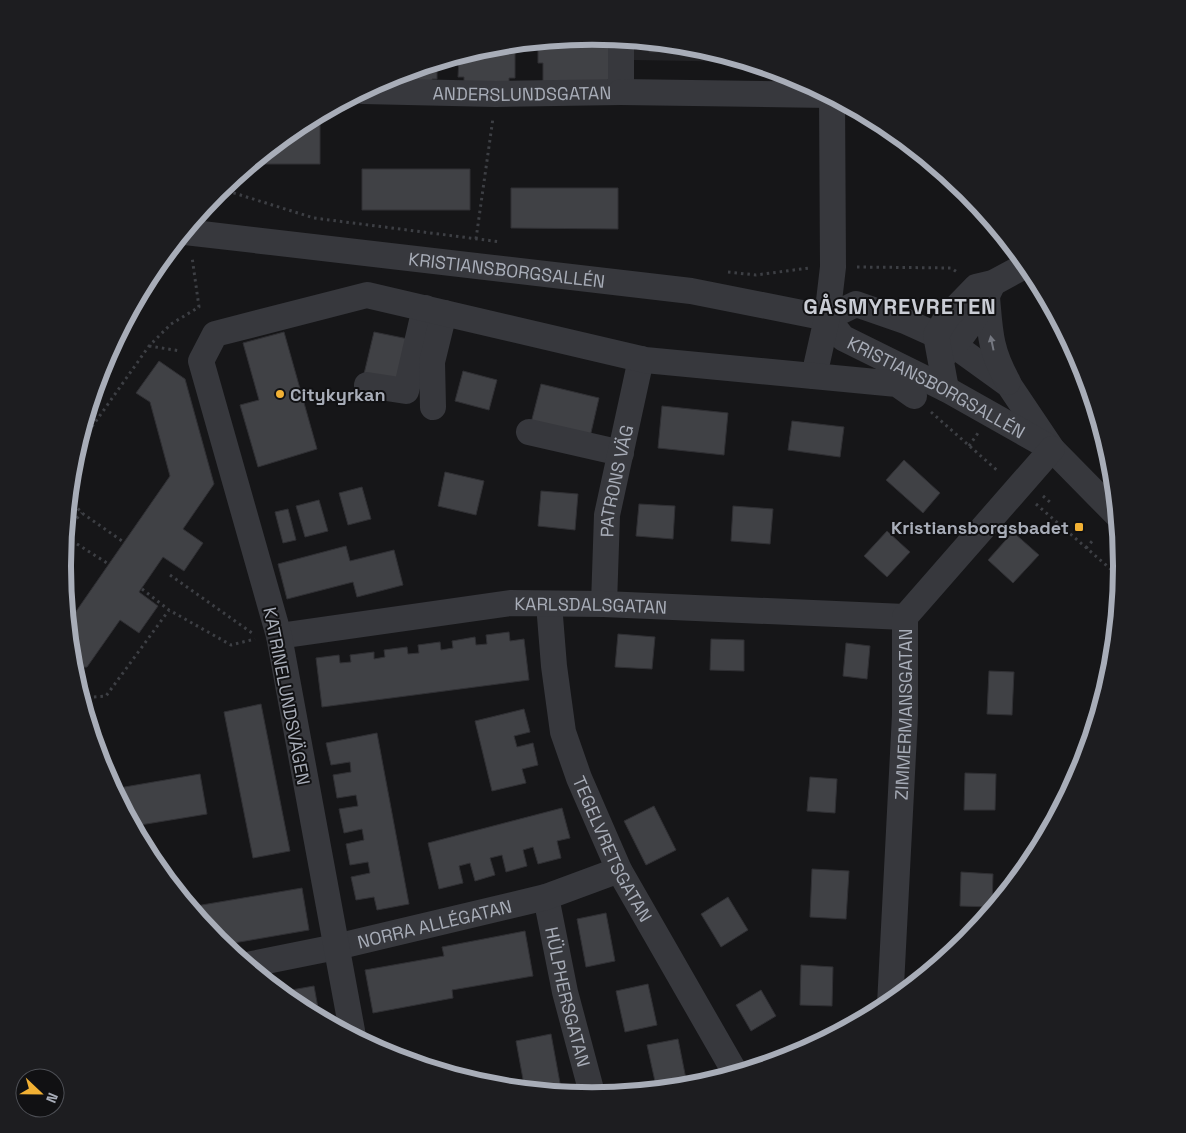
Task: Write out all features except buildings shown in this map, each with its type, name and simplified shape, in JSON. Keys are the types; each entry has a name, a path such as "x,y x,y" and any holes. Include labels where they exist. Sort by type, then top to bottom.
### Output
{"street":[{"name":"ANDERSLUNDSGATAN","path":"621,46 621,92"},
{"name":"ANDERSLUNDSGATAN","path":"379,91 496,94 621,92 815,95"},
{"path":"827,318 832,267 831,103"},
{"name":"KRISTIANSBORGSALLÉN","path":"193,232 691,291 827,318 856,304 905,321 943,347 1010,385 1052,449 1111,509"},
{"path":"912,384 943,347 985,289 1021,268"},
{"path":"985,289 991,342 997,363 1010,385"},
{"name":"KRISTIANSBORGSALLÉN","path":"215,334 367,295 641,360 912,384 946,389 1052,449"},
{"path":"367,385 406,391 435,311"},
{"path":"433,407 432,362 435,311"},
{"name":"KRISTIANSBORGSALLÉN","path":"814,376 827,318"},
{"name":"KRISTIANSBORGSALLÉN","path":"827,318 843,338 912,384"},
{"name":"KATRINELUNDSVÄGEN","path":"215,334 202,361 269,637 336,947 351,1028"},
{"path":"943,347 946,389"},
{"name":"PATRONS VÄG","path":"604,604 607,515 641,360"},
{"path":"528,432 620,453"},
{"name":"ZIMMERMANSGATAN","path":"891,994 905,715 905,617 1052,449"},
{"name":"KARLSDALSGATAN","path":"269,637 510,603 604,604 905,617"},
{"name":"TEGELVRETSGATAN","path":"549,604 554,666 563,732 579,778 619,870 733,1069"},
{"name":"NORRA ALLÉGATAN","path":"255,963 336,947 546,897 619,870"},
{"name":"HÜLPHERSGATAN","path":"546,897 565,992 591,1088"}],"path":[{"path":"476,239 496,94"},
{"path":"230,192 314,218 505,243"},
{"path":"90,430 149,346 171,324 199,307 191,261 190,236"},
{"path":"727,272 756,275 832,267 951,268 985,289"},
{"path":"75,506 82,513 122,541"},
{"path":"74,521 82,513"},
{"path":"1086,548 1094,539"},
{"path":"73,540 107,563"},
{"path":"170,575 269,637"},
{"path":"142,589 169,610 231,645 269,637"},
{"path":"88,697 106,696 169,610"}],"shaded area":[{"path":"632,46 661,49 722,62 632,60"}],"place":[{"name":"Citykyrkan","path":"280,394"},
{"name":"Kristiansborgsbadet","path":"1079,527"}],"district":[{"name":"GÅSMYREVRETEN","path":"900,306"}]}
